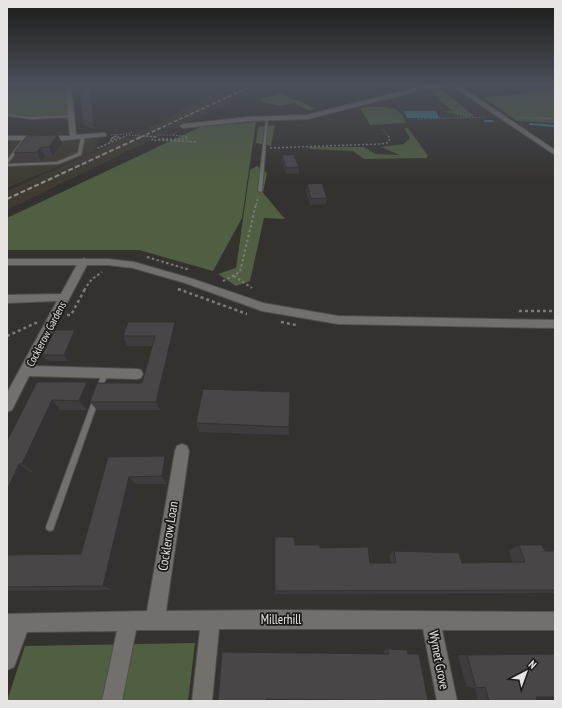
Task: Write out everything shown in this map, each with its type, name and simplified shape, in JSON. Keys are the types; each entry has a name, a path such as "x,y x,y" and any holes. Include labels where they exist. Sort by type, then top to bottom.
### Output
{"street":[{"path":"72,117 72,138"},
{"path":"183,126 267,118 305,117"},
{"path":"504,117 555,154"},
{"path":"7,138 72,138 104,135"},
{"path":"7,262 84,261 134,265 189,281 262,307 338,320 555,324"},
{"name":"Cocklerow Gardens","path":"7,406 84,261"},
{"path":"7,298 66,297"},
{"path":"26,371 137,374"},
{"name":"Cocklerow Loan","path":"155,620 182,451"},
{"name":"Millerhill","path":"14,623 155,620 555,621"},
{"path":"202,701 210,620"},
{"name":"Wymet Grove","path":"431,620 447,701"},
{"path":"112,701 128,621"},
{"path":"7,660 14,623"}],"lane":[{"path":"24,117 51,117"},
{"path":"260,191 267,118"},
{"path":"7,165 58,163 80,154 83,137"},
{"path":"7,162 25,139"},
{"path":"50,527 105,373"}],"path":[{"path":"418,119 503,117"},
{"path":"505,117 555,119"},
{"path":"173,136 183,126"},
{"path":"264,148 387,143 390,139 382,129"},
{"path":"118,134 127,134 132,132 129,135 156,136 158,134 188,137 186,139 159,139 197,142 152,140 156,136"},
{"path":"223,281 240,272 260,191"},
{"path":"134,265 141,256 196,272"},
{"path":"56,316 71,315 89,281 94,275 107,271"},
{"path":"234,276 252,288"},
{"path":"216,279 229,284"},
{"path":"248,290 255,293"},
{"path":"515,311 555,311"},
{"path":"7,336 40,321"}],"shaded area":[{"path":"169,117 198,117 7,210 7,191"},
{"path":"99,138 94,151 7,188 7,146 12,141 56,142"}],"green space":[{"path":"365,117 403,117 406,123 370,125"},
{"path":"511,117 555,117 555,123 517,121"},
{"path":"256,122 242,218 213,271 139,250 7,250 7,218 200,127"},
{"path":"275,125 271,146 256,143 258,127"},
{"path":"404,128 408,128 428,156 426,158 364,159 353,151 310,149 308,147 364,147 376,154 400,155 381,147 404,144 410,138"},
{"path":"257,166 267,173 263,193 285,219 264,218 250,281 236,286 218,274 236,268 250,170"},
{"path":"195,643 188,701 7,701 25,646"}],"water":[{"path":"407,117 440,118 407,118"}],"building":[{"path":"82,117 93,117 94,125 82,119"},
{"path":"58,135 49,147 41,147 37,152 14,153 27,136"},
{"path":"282,155 294,155 299,167 286,168"},
{"path":"322,183 327,198 311,199 307,184"},
{"path":"128,322 175,322 156,402 90,402 97,383 142,383 155,336 123,336"},
{"path":"55,330 75,330 64,355 42,355"},
{"path":"37,382 87,382 79,401 52,400 22,464 19,464 7,490 7,441"},
{"path":"203,389 290,392 289,427 196,423"},
{"path":"165,456 162,476 129,477 103,586 7,587 7,555 81,554 108,457"},
{"path":"275,537 294,537 295,545 320,545 320,548 368,547 370,563 396,563 394,551 459,553 462,563 525,562 519,545 542,545 545,551 555,551 555,590 275,591"},
{"path":"388,649 407,650 408,654 419,654 428,701 266,699 266,701 218,701 222,652 389,654"},
{"path":"555,654 555,697 536,697 537,701 489,701 485,687 476,688 467,655"}],"waterway":[{"path":"485,121 492,121"},
{"path":"530,124 555,126"}],"railway":[{"path":"141,137 184,117"},
{"path":"7,199 143,136"}]}
